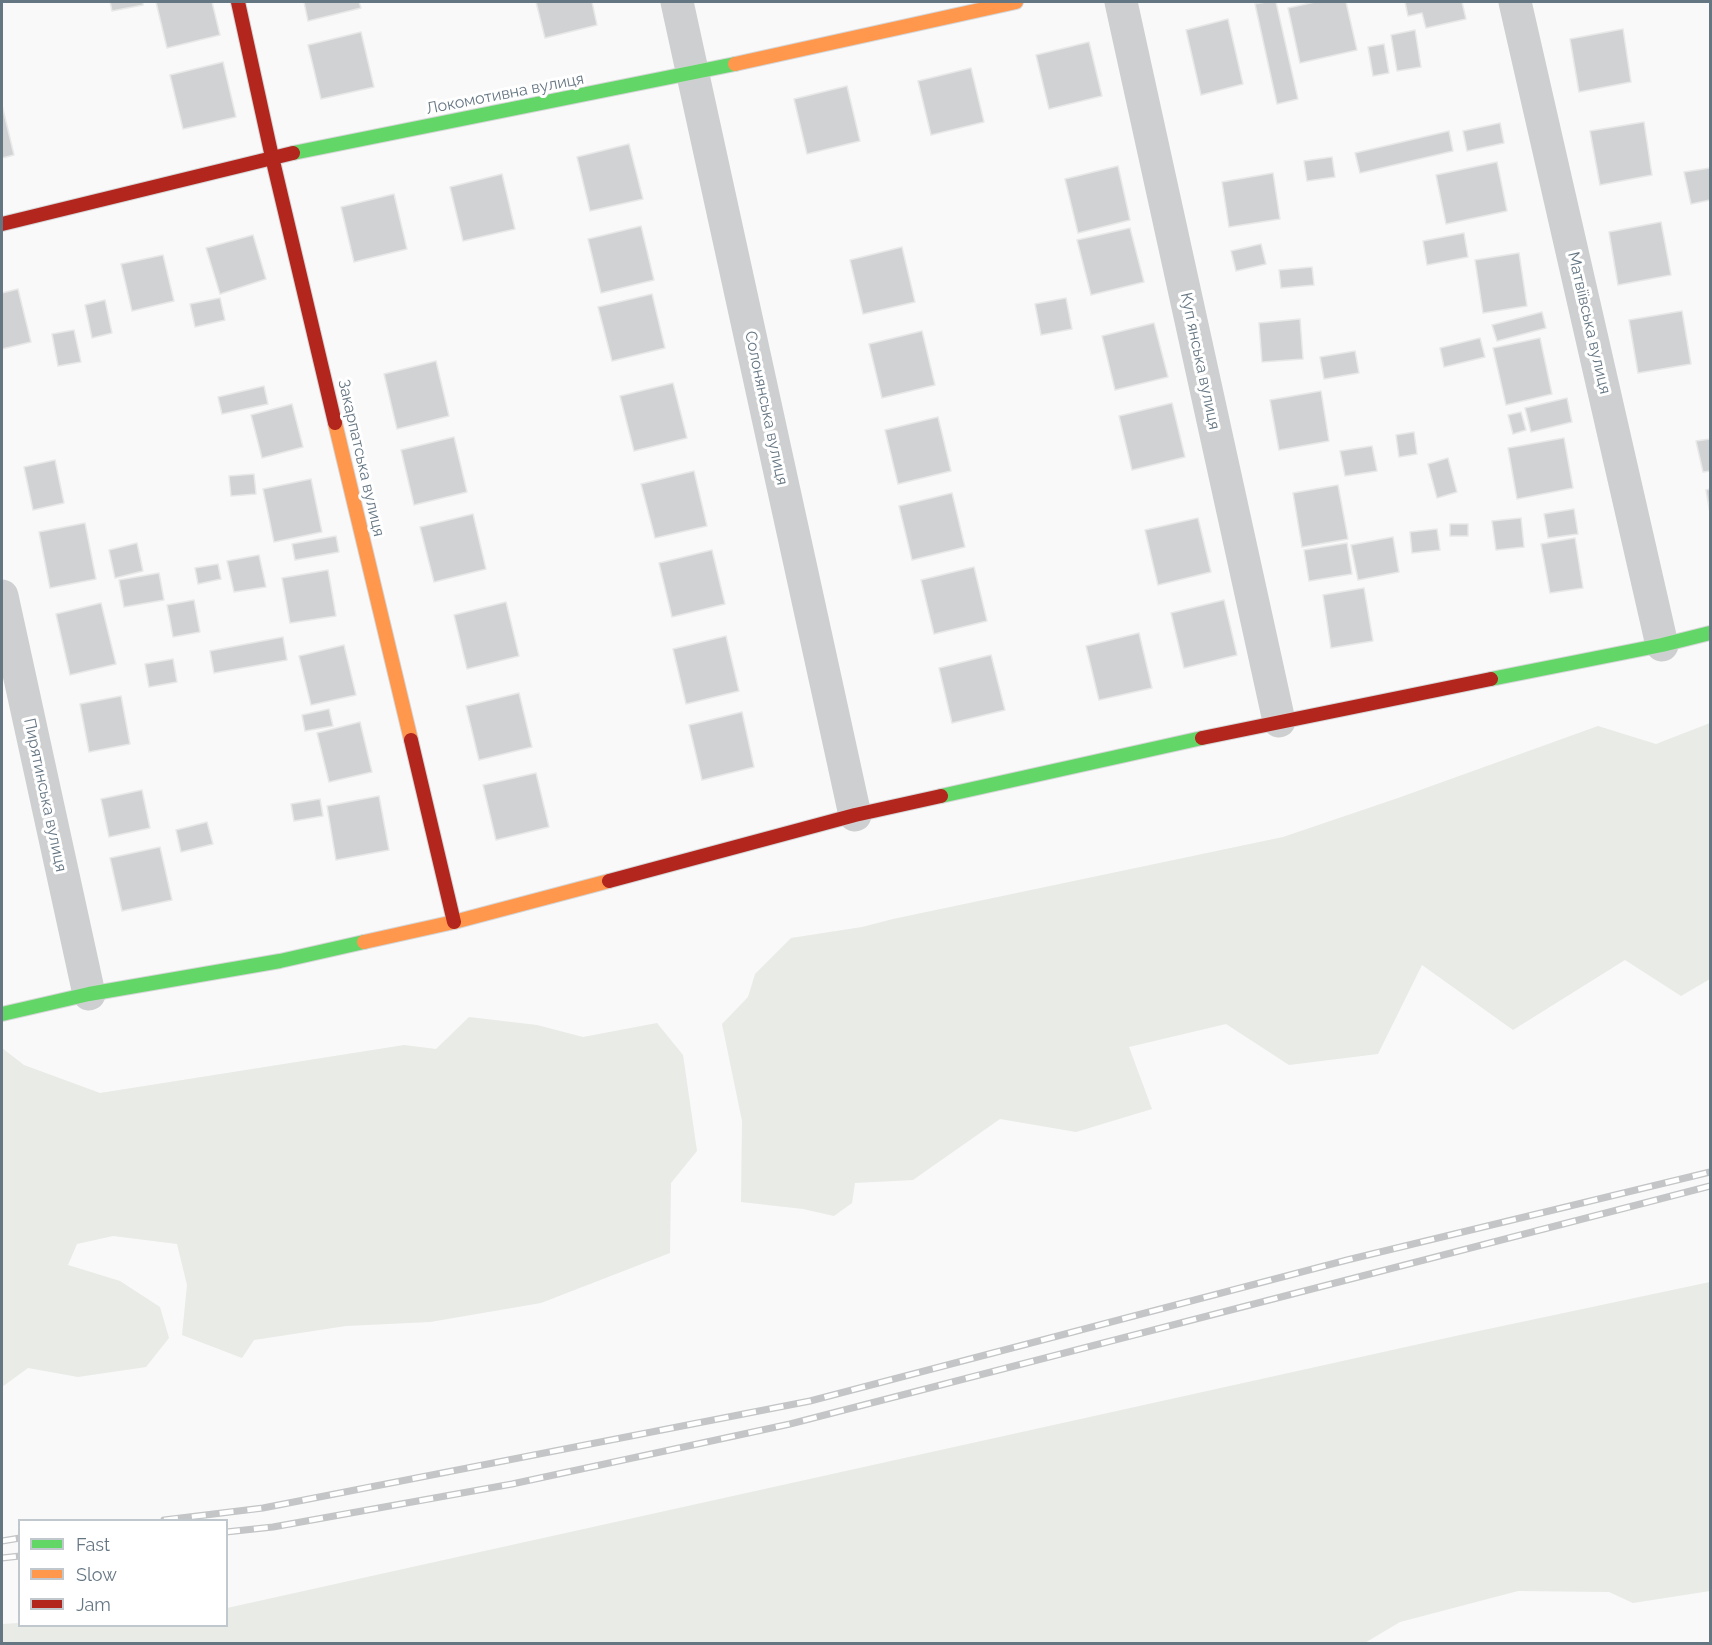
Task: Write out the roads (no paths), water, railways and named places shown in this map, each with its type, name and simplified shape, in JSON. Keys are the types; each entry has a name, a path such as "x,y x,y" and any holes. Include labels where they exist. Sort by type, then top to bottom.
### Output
{"street":[{"name":"Закарпатська вулиця","path":"238,2 272,157 454,922"},
{"name":"Солонянська вулиця","path":"677,2 855,815"},
{"name":"Локомотивна вулиця","path":"2,224 272,157 692,74 1016,2"},
{"name":"Купʼянська вулиця","path":"1121,2 1279,721"},
{"name":"Матвіївська вулиця","path":"1515,2 1662,645"},
{"name":"Пирятинська вулиця","path":"2,596 89,994"},
{"path":"2,1014 89,994 280,961 454,922 855,815 1279,721 1662,645 1710,633"}],"railway":[{"path":"172,1519 263,1508 810,1401 1347,1260 1710,1172"},
{"path":"228,1532 273,1527 512,1484 790,1424 1710,1186"},
{"path":"2,1541 18,1538"},
{"path":"2,1558 18,1556"}]}
